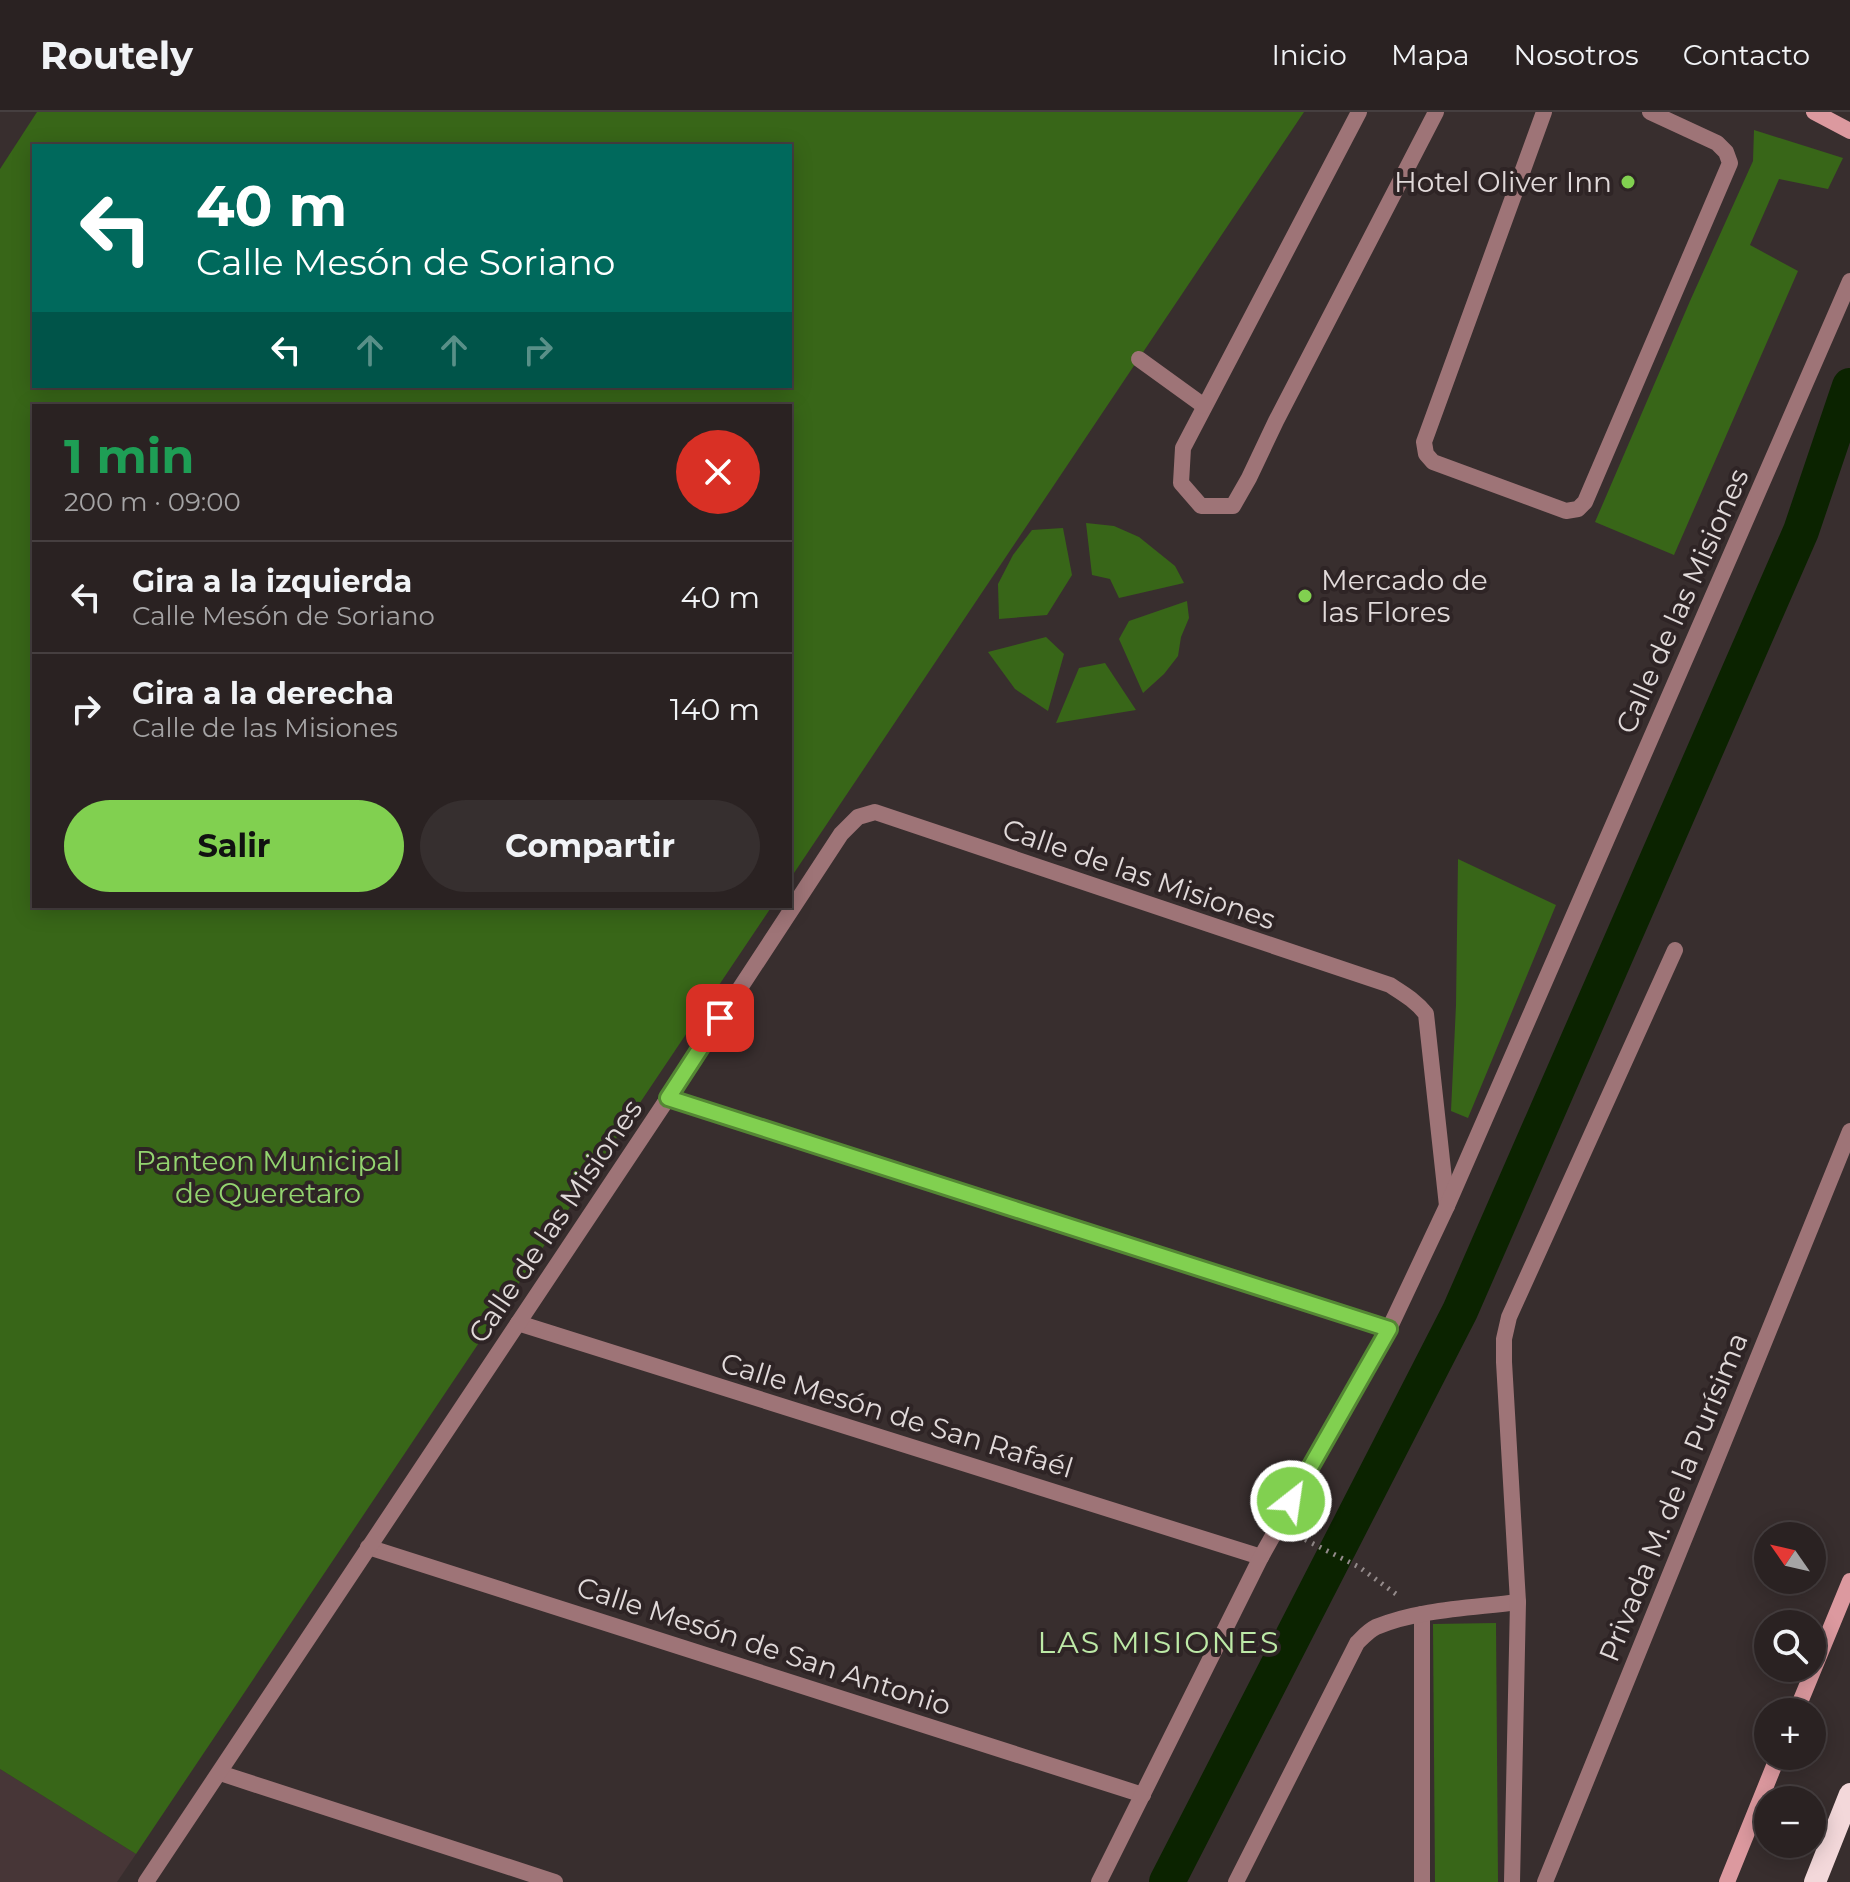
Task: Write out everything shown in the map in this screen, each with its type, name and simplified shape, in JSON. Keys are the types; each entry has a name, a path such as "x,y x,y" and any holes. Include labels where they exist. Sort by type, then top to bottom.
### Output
{"highway":[{"path":"1815,1882 1850,1794"}],"main road":[{"path":"1814,112 1850,131"},
{"path":"1802,1698 1850,1581"},
{"path":"1727,1882 1772,1770"}],"street":[{"path":"1359,112 1183,448 1181,483 1201,506 1233,506 1436,112"},
{"path":"1544,112 1424,442 1426,454 1433,462 1566,511 1578,509 1585,502 1730,163 1726,152 1717,143 1650,112"},
{"name":"Calle de las Misiones","path":"1099,1882 1261,1557 1389,1329 1447,1206 1850,281"},
{"path":"1139,359 1204,406"},
{"name":"Calle de las Misiones","path":"146,1882 841,834 858,817 875,812 1390,985 1411,998 1426,1014 1447,1206"},
{"path":"1512,1882 1518,1602 1504,1339 1509,1317 1675,950"},
{"path":"668,1098 1389,1329"},
{"name":"Privada M. de la Purísima","path":"1545,1882 1850,1131"},
{"name":"Calle Mesón de San Rafaél","path":"518,1323 1261,1557"},
{"name":"Calle Mesón de San Antonio","path":"368,1547 1143,1795"},
{"path":"1236,1882 1357,1643 1366,1633 1422,1614 1518,1602"},
{"path":"1422,1614 1422,1882"},
{"path":"220,1773 555,1882"}],"path":[{"path":"1292,1533 1359,1567 1422,1614"}],"shaded area":[{"path":"0,1769 136,1854 117,1882 0,1882"}],"green space":[{"name":"Panteon Municipal de Queretaro","path":"37,112 1304,112 792,876 792,404 32,404 32,908 771,908 136,1854 0,1769 0,169"},
{"path":"1754,130 1843,158 1828,189 1779,179 1750,245 1798,271 1674,555 1595,522 1753,161"},
{"path":"1086,523 1114,526 1139,537 1175,566 1184,583 1119,598 1110,579 1092,575"},
{"path":"1063,528 1072,575 1047,615 999,619 998,584 1013,555 1032,530"},
{"path":"1187,601 1189,618 1181,637 1178,656 1143,693 1119,639 1129,621"},
{"path":"1046,637 1064,654 1048,711 1015,689 988,652"},
{"path":"1105,663 1136,710 1056,723 1079,668"},
{"path":"1458,859 1556,905 1468,1118 1451,1111"},
{"path":"1496,1623 1498,1882 1435,1882 1433,1624"}],"waterway":[{"path":"1167,1882 1460,1311 1801,531 1850,386"}],"place":[{"name":"Hotel Oliver Inn","path":"1628,182"},
{"name":"Mercado de las Flores","path":"1305,596"}],"district":[{"name":"LAS MISIONES","path":"1159,1642"}],"route":[{"path":"720,1018 668,1098 1389,1329 1291,1501"}]}
